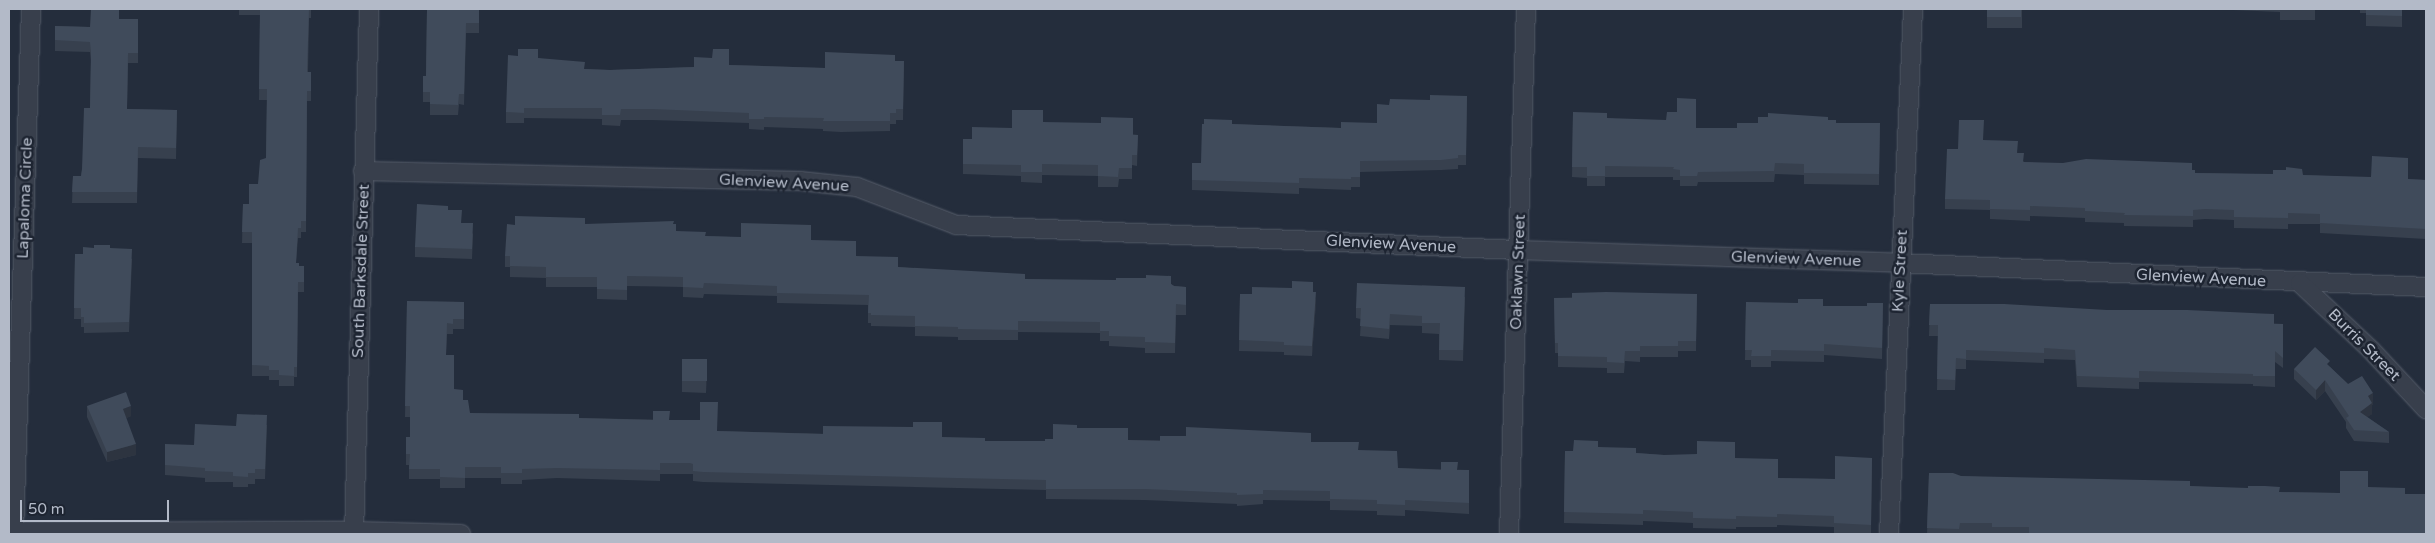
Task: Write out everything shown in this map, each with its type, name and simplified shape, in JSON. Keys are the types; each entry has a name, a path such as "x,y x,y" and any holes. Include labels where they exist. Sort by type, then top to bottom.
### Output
{"street":[{"name":"Lapaloma Circle","path":"11,532 31,9"},
{"name":"South Barksdale Street","path":"354,533 368,9"},
{"name":"Oaklawn Street","path":"1509,534 1526,9"},
{"name":"Kyle Street","path":"1889,534 1913,9"},
{"name":"Glenview Avenue","path":"364,171 800,181 857,187 956,225 1518,250 1900,263 2300,283 2426,287"},
{"name":"Burris Street","path":"2300,283 2372,350 2426,409"},
{"path":"11,532 461,534"}],"building":[{"path":"91,9 119,9 119,19 138,19 138,53 128,53 127,109 177,110 176,148 138,147 137,192 72,192 73,176 81,176 82,170 84,108 90,108 90,42 55,40 55,26 90,27"},
{"path":"260,9 309,9 307,72 311,72 311,91 307,91 306,221 301,221 301,228 298,228 296,263 299,263 299,266 304,266 304,282 298,282 297,367 294,367 294,376 279,375 279,370 269,370 269,366 252,365 252,232 242,232 243,204 249,204 249,184 258,184 260,160 266,158 267,89 259,89"},
{"path":"427,9 479,9 479,23 466,23 464,94 459,94 458,105 430,104 430,92 423,92 423,76 426,76"},
{"path":"1987,9 2021,9 2021,17 1987,17"},
{"path":"2280,9 2315,9 2315,10"},
{"path":"2366,9 2402,9 2402,16 2366,15"},
{"path":"518,49 538,49 538,58 585,62 584,69 610,70 694,67 694,57 712,58 713,49 729,49 729,65 825,68 825,52 895,55 895,61 904,61 903,109 896,109 896,113 890,113 890,121 823,121 824,118 764,117 764,119 749,119 749,113 652,109 621,109 620,115 602,115 602,108 524,108 524,113 506,112 508,55 518,56"},
{"path":"1430,95 1467,96 1466,155 1458,155 1458,158 1441,160 1360,161 1360,177 1351,177 1351,179 1299,178 1299,183 1192,180 1192,163 1201,163 1202,124 1204,124 1204,119 1232,120 1232,124 1341,128 1341,122 1377,123 1377,104 1389,105 1390,99 1430,100"},
{"path":"1677,98 1696,99 1696,128 1737,128 1737,123 1758,123 1758,117 1768,117 1768,113 1828,117 1828,120 1836,120 1836,123 1880,123 1879,174 1804,173 1804,164 1775,163 1774,171 1698,172 1697,176 1680,176 1680,170 1673,169 1674,167 1605,166 1605,176 1587,176 1587,167 1572,167 1573,112 1607,113 1607,118 1666,120 1667,112 1677,112"},
{"path":"1012,110 1043,110 1043,122 1101,123 1101,117 1133,118 1133,135 1138,135 1137,155 1132,155 1132,168 1119,168 1118,177 1098,176 1098,165 1042,164 1042,172 1021,172 1021,165 963,164 963,139 972,139 972,127 1012,128"},
{"path":"1959,120 1984,120 1983,140 2018,141 2017,153 2024,153 2023,162 2063,163 2086,159 2192,163 2192,170 2195,170 2195,173 2273,174 2273,170 2286,170 2286,167 2302,169 2303,175 2371,177 2372,156 2408,158 2408,179 2426,180 2426,229 2320,223 2320,214 2288,213 2288,218 2234,217 2234,210 2205,209 2193,210 2193,216 2124,215 2125,213 2085,211 2085,208 2030,206 2030,210 1990,209 1990,200 1945,199 1947,149 1958,149"},
{"path":"417,204 448,206 448,210 462,210 461,223 473,223 472,249 415,247"},
{"path":"515,216 585,218 585,224 674,221 673,224 676,224 676,231 706,232 705,236 741,237 741,223 811,225 811,240 856,241 856,256 898,257 898,267 1025,274 1025,279 1116,280 1116,278 1146,278 1146,275 1171,276 1171,284 1186,287 1186,305 1176,304 1175,343 1145,342 1145,337 1109,336 1109,331 1100,331 1100,322 1018,321 1018,330 915,326 915,316 871,315 871,313 868,313 869,295 777,293 777,286 704,283 703,288 683,287 683,277 627,276 627,290 597,289 597,277 546,277 546,267 510,266 510,256 505,256 507,224 515,225"},
{"path":"94,245 110,245 110,248 132,249 129,322 84,323 84,317 81,317 81,308 74,308 75,254 83,254 83,247 94,248"},
{"path":"1292,281 1313,282 1313,292 1316,292 1312,346 1284,345 1284,342 1239,340 1240,294 1252,294 1252,287 1292,288"},
{"path":"1357,283 1465,287 1463,350 1439,350 1440,323 1422,323 1422,316 1390,314 1389,329 1360,326 1361,308 1356,308"},
{"path":"1572,293 1697,294 1696,341 1678,341 1678,346 1640,346 1640,351 1625,351 1624,363 1607,362 1607,357 1558,356 1558,343 1555,343 1554,298 1572,298"},
{"path":"1798,299 1823,299 1823,306 1867,306 1867,303 1883,303 1882,348 1824,344 1824,351 1771,350 1771,356 1751,356 1752,350 1745,350 1746,302 1798,303"},
{"path":"407,301 464,302 464,319 453,319 453,324 447,323 446,355 454,355 454,389 463,390 463,400 468,400 470,413 579,414 579,418 653,420 653,411 670,411 669,420 700,420 700,402 718,402 717,431 823,434 823,426 913,427 913,422 942,422 942,437 985,438 985,441 1045,441 1045,439 1053,439 1053,424 1077,425 1077,428 1128,428 1128,440 1160,441 1160,436 1186,436 1186,427 1311,433 1311,442 1359,442 1358,450 1397,451 1398,468 1441,470 1441,462 1458,462 1457,470 1469,470 1469,503 1405,500 1405,505 1377,504 1377,500 1330,499 1330,491 1263,490 1263,494 1237,495 1237,493 1144,489 1046,489 1046,480 703,472 693,471 693,464 690,463 660,463 660,470 557,468 522,469 522,473 501,473 501,467 465,467 465,478 440,477 440,469 409,469 410,454 406,454 406,437 410,437 410,406 405,406"},
{"path":"1930,304 2004,304 2107,310 2187,310 2274,314 2274,324 2283,324 2283,358 2275,351 2275,376 2139,371 2139,378 2077,376 2075,350 2044,348 2044,353 1966,350 1966,359 1956,358 1955,380 1937,379 1938,325 1929,325"},
{"path":"2315,347 2330,361 2327,364 2348,384 2362,376 2373,393 2368,396 2372,403 2360,412 2389,432 2354,430 2346,418 2349,416 2325,380 2316,390 2294,369"},
{"path":"682,359 707,359 707,381 682,381"},
{"path":"126,392 131,406 123,409 136,444 107,452 87,406"},
{"path":"237,414 267,415 265,469 255,469 255,473 248,473 248,477 233,476 233,472 205,471 205,468 165,465 165,444 194,445 195,424 236,426"},
{"path":"1574,440 1598,441 1598,447 1636,448 1636,453 1664,455 1697,454 1697,441 1735,442 1735,458 1778,459 1778,478 1835,479 1835,456 1872,458 1871,525 1834,523 1834,516 1777,514 1777,517 1736,516 1736,519 1693,518 1693,512 1643,510 1643,514 1564,512 1565,451 1573,451"},
{"path":"2340,471 2368,471 2368,487 2405,488 2405,494 2426,494 2426,534 2029,533 2029,527 1992,527 1992,523 1960,523 1959,529 1927,528 1929,473 1953,473 1961,476 2190,481 2190,486 2248,488 2248,486 2265,486 2280,487 2279,492 2340,493"}]}
